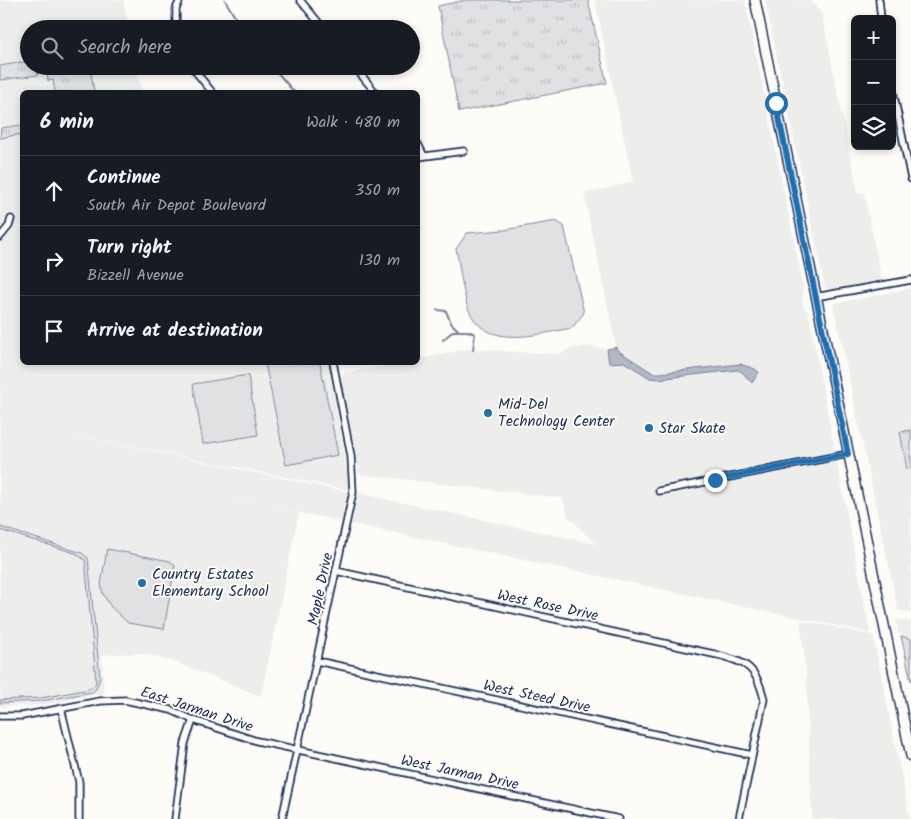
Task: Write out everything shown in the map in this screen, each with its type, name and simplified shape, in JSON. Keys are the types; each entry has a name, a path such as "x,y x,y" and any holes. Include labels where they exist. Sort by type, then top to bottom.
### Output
{"main road":[{"path":"755,0 911,756"}],"street":[{"path":"176,20 176,10 180,0"},
{"path":"300,0 317,20"},
{"path":"878,0 880,15"},
{"path":"198,75 210,90"},
{"path":"361,75 373,90"},
{"path":"896,105 911,180"},
{"path":"421,157 464,151"},
{"path":"0,237 9,226 11,219"},
{"path":"815,297 911,280"},
{"name":"Maple Drive","path":"282,819 353,492 351,456 334,365"},
{"path":"659,491 848,454"},
{"name":"West Rose Drive","path":"336,571 718,654 740,661 752,670 760,682 764,699 752,755"},
{"name":"West Steed Drive","path":"317,661 752,755"},
{"name":"East Jarman Drive","path":"0,716 22,716 100,701 125,700 171,710 193,720 257,741 296,750"},
{"path":"61,708 79,782 79,819"},
{"path":"175,819 185,743 193,720"},
{"name":"West Jarman Drive","path":"296,750 619,819"},
{"path":"739,819 752,755"}],"shaded area":[{"path":"0,0 123,0 127,20 20,20 20,75 139,75 142,90 20,90 20,365 329,365 348,476 348,490 56,431 349,492 343,522 187,489 299,513 261,696 172,661 140,653 102,655 104,693 42,705 0,707"},
{"path":"595,0 745,0 803,285 803,307 808,311 870,633 352,524 357,493 596,544 568,516 562,498 359,474 340,374 389,365 420,365 420,359 467,349 559,354 569,349 586,346 607,349 609,362 624,362 657,379 738,370 752,383 755,369 741,364 656,373 647,370 617,350 584,194 633,182"},
{"path":"765,0 811,0 822,14 858,193 864,192 882,281 832,291 825,288"},
{"path":"911,288 911,430 900,432 907,470 911,469 911,613 898,610 833,304"},
{"path":"616,347 617,350 653,373 740,364 759,372 752,383 738,370 657,379 650,378 624,362 609,363 607,349"},
{"path":"896,619 911,622 911,638 899,634"},
{"path":"800,620 873,635 910,819 812,819 806,672"}],"green space":[{"path":"466,0 588,0 607,83 459,112 438,6"},
{"path":"20,63 20,75 38,75 0,80 0,66"},
{"path":"47,75 91,75 94,90 55,90 53,80 48,81"},
{"path":"20,125 20,134 0,138 1,128"},
{"path":"556,221 564,226 584,313 572,328 543,334 527,336 498,335 485,329 474,320 467,305 456,249 467,233 504,230"},
{"path":"265,365 320,365 338,455 286,465"},
{"path":"248,375 258,435 203,444 193,384"},
{"path":"911,430 911,469 907,470 900,432"},
{"path":"0,527 82,553 88,558 100,678 96,689 92,692 41,701 0,703 0,700 41,698 89,689 95,685 96,680 85,560 75,553 0,530"},
{"path":"107,549 170,561 175,565 164,629 128,623 111,607 103,594 101,584"},
{"path":"901,636 911,639 911,681"}],"waterway":[{"path":"225,0 237,20"},
{"path":"280,75 292,90"},
{"path":"437,310 446,311 451,323 458,330"},
{"path":"443,340 453,331 468,331 475,334 473,350"}],"place":[{"name":"Mid-Del Technology Center","path":"488,413"},
{"name":"Star Skate","path":"649,428"},
{"name":"Country Estates Elementary School","path":"142,583"}],"route":[{"path":"715,480 848,454 776,103"}]}
